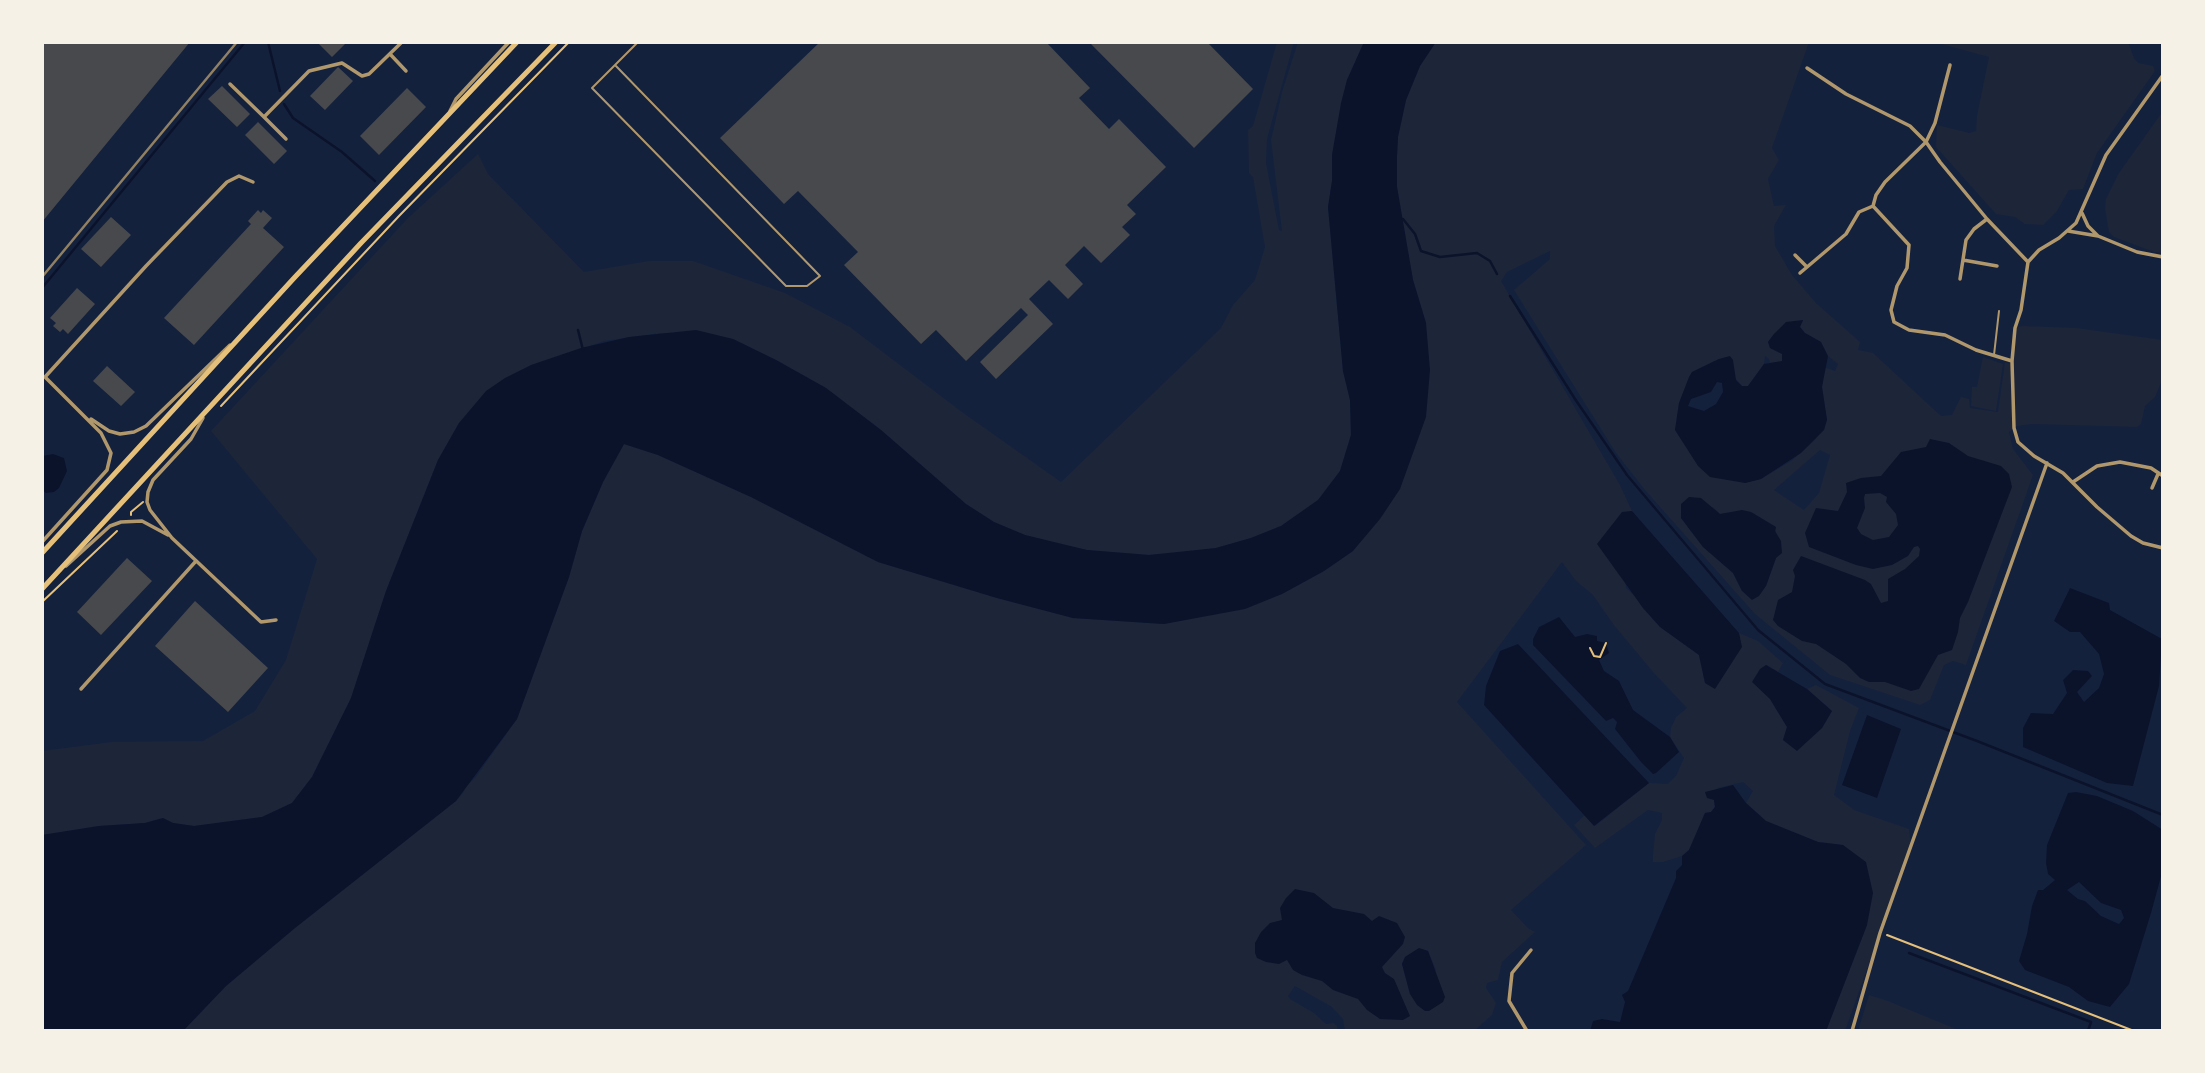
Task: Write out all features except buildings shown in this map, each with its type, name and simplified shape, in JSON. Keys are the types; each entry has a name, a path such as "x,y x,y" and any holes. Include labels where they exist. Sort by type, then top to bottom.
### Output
{"main road":[{"path":"42,553 517,42"},
{"path":"42,589 204,416 360,243 556,42"}],"street":[{"path":"264,117 309,71 342,63 362,76 369,74 402,42"},
{"path":"447,116 456,99 509,42"},
{"path":"390,54 406,71"},
{"path":"1873,206 1876,195 1885,182 1926,142 1935,122 1950,65"},
{"path":"1807,68 1846,94 1900,119 1926,142 1987,219 2028,262"},
{"path":"2163,75 2106,155 2082,213 2067,231 2039,250 2028,262 2021,310 2015,328 2012,361 2015,434 2026,450 2073,482 2131,536 2143,543 2163,548"},
{"path":"229,84 286,139"},
{"path":"253,182 239,176 227,182 146,266 44,379 86,416 109,431 120,434 134,432 146,426 198,373 256,321"},
{"path":"1800,273 1846,234 1859,212 1873,206"},
{"path":"1873,206 1909,245 1907,268 1897,286 1891,310 1894,322 1909,330 1945,335 1976,350 2012,361"},
{"path":"2082,213 2088,226 2098,236"},
{"path":"1960,279 1966,240 1974,229 1987,219"},
{"path":"2067,231 2098,236 2137,252 2163,257"},
{"path":"1795,255 1806,266"},
{"path":"1963,261 1997,266"},
{"path":"42,542 97,482 110,462 111,453 107,441 86,416"},
{"path":"204,416 191,439 153,480 147,502 154,516 172,538 261,622 276,620"},
{"path":"1852,1031 1880,933 2047,463"},
{"path":"2073,482 2088,470 2107,463 2136,464 2161,474 2152,488"},
{"path":"58,572 78,558 110,526 131,520 152,525 172,538"},
{"path":"81,689 196,561"},
{"path":"1527,1031 1509,1001 1512,973 1531,950"}],"lane":[{"path":"615,65 820,276 807,286 786,286 592,88 615,65 638,42"},
{"path":"1993,356 1999,310"}],"path":[{"path":"220,407 399,216 569,42"},
{"path":"131,520 131,512 140,503 147,502"},
{"path":"42,602 116,531 124,528"},
{"path":"1590,648 1594,656 1600,657 1606,643"},
{"path":"1880,933 2134,1031"}],"shaded area":[{"path":"1277,42 1294,42 1267,139 1266,163 1279,230 1282,231 1271,140 1282,92 1298,42 1364,42 1347,80 1332,155 1328,207 1343,371 1350,400 1351,435 1340,471 1318,500 1281,526 1216,548 1149,555 1087,550 1025,535 994,522 966,504 881,430 826,388 733,339 661,333 604,341 556,358 459,423 438,460 386,591 351,698 312,777 292,803 262,817 194,826 173,823 163,818 145,823 99,826 42,835 42,751 112,742 203,741 255,711 286,660 317,559 211,431 408,218 478,154 488,174 584,272 649,261 693,261 785,293 850,327 962,412 1061,482 1221,328 1233,305 1255,280 1265,247 1253,177 1249,173 1248,130 1253,126"},
{"path":"1364,42 1436,42 1420,66 1406,100 1397,156 1397,187 1413,280 1426,323 1430,370 1426,417 1400,489 1380,519 1353,551 1282,594 1245,609 1164,624 1073,618 878,562 751,497 658,455 624,444 603,482 582,531 569,577 517,719 456,801 226,986 183,1031 42,1031 42,835 99,826 145,823 163,818 173,823 194,826 262,817 292,803 312,777 351,698 386,591 438,460 459,423 486,391 531,365 581,348 629,337 696,330 733,339 826,388 881,430 966,504 994,522 1025,535 1087,550 1149,555 1216,548 1281,526 1318,500 1340,471 1351,435 1350,400 1343,371 1328,207 1332,155 1341,103 1347,80"},
{"path":"1436,42 1809,42 1772,148 1779,160 1768,179 1774,206 1786,205 1774,226 1775,246 1792,275 1816,303 1860,342 1858,350 1873,353 1941,416 1952,415 1961,397 1969,399 1970,408 1998,412 2005,362 2011,364 2015,328 2076,328 2163,340 2163,378 2155,397 2145,406 2141,424 2137,427 2032,424 2017,426 2009,432 2013,449 2033,475 1966,665 1953,661 1944,665 1930,700 1920,705 1830,675 1755,614 1645,490 1616,453 1514,290 1550,259 1550,251 1507,272 1501,281 1620,485 1632,511 1622,513 1626,588 1660,627 1699,655 1705,683 1715,688 1741,647 1739,633 1758,641 1783,663 1778,672 1767,665 1753,682 1770,699 1787,727 1783,740 1797,750 1822,728 1832,711 1807,689 1816,685 1859,708 1850,731 1834,795 1854,810 1909,829 1911,846 1845,1031 1826,1031 1867,925 1843,845 1818,842 1766,821 1746,803 1753,791 1743,782 1718,788 1715,807 1711,812 1705,813 1689,850 1682,856 1663,862 1653,862 1655,834 1662,820 1662,813 1648,810 1595,848 1574,825 1585,815 1595,826 1649,783 1668,784 1676,776 1684,758 1670,737 1671,728 1676,717 1687,708 1653,672 1593,595 1576,581 1562,562 1457,702 1586,845 1511,910 1535,932 1502,962 1498,980 1487,983 1486,988 1496,1003 1492,1015 1474,1031 1345,1031 1343,1019 1332,1007 1295,986 1288,996 1290,999 1314,1013 1326,1024 1333,1023 1338,1031 183,1031 226,986 456,801 475,778 517,719 569,577 582,531 603,482 624,444 658,455 751,497 878,562 1073,618 1164,624 1188,619 1282,594 1353,551 1426,323 1413,280 1397,187 1398,137 1406,100 1420,66","holes":["1803,320 1800,327 1821,342 1828,356 1838,364 1835,371 1824,367 1822,387 1827,420 1815,440 1791,461 1761,479 1745,483 1686,446 1675,430 1679,403 1692,372 1719,359 1742,386 1748,386 1764,364 1765,356 1770,363 1782,362 1782,354 1770,348 1768,342 1774,334","1820,450 1830,455 1819,493 1804,510 1774,490","1713,507 1720,514 1751,512 1776,527 1776,558 1766,586 1742,591 1733,573 1703,547 1681,518","1419,949 1428,951 1436,970 1410,994 1402,964 1405,957"]},
{"path":"1934,42 2128,42 2138,63 2153,66 2155,71 2097,153 2083,189 2069,190 2057,211 2043,225 2025,224 2015,217 1996,214 1936,147 1937,125 1969,133 1976,131 1989,57"},
{"path":"2163,111 2163,253 2114,237 2109,232 2105,208 2106,199 2119,173"},
{"path":"1803,320 1800,327 1821,342 1828,356 1822,387 1827,420 1824,430 1801,453 1761,479 1745,483 1710,477 1698,466 1675,430 1679,403 1689,377 1692,372 1730,356 1736,380 1742,386 1748,386 1764,364 1782,361 1782,354 1770,348 1768,342 1786,322","holes":["1717,382 1722,383 1723,392 1716,404 1704,411 1688,406 1691,399 1711,392"]},
{"path":"1983,357 2003,364 1996,411 1971,406 1972,387 1977,387"},
{"path":"1930,439 1949,443 1968,456 2001,466 2009,474 2012,487 1960,618 1952,650 1938,655 1919,689 1911,691 1885,682 1869,682 1860,678 1846,664 1816,644 1802,641 1773,620 1778,600 1792,592 1795,576 1793,570 1801,556 1865,580 1871,584 1881,603 1888,601 1888,579 1919,556 1918,546 1914,547 1908,556 1892,565 1873,569 1809,547 1805,533 1816,508 1838,511 1847,492 1846,483 1881,476 1901,452 1926,447","holes":["1880,493 1887,497 1886,502 1896,514 1898,525 1889,537 1873,540 1861,534 1857,528 1865,508 1865,494"]},
{"path":"53,454 64,458 67,471 59,488 46,493 42,490 42,456"},
{"path":"1689,497 1701,498 1720,514 1742,510 1751,512 1776,527 1782,553 1776,558 1766,586 1759,596 1752,600 1742,591 1733,573 1703,547 1681,518 1681,504"},
{"path":"1632,511 1739,633 1742,647 1715,689 1705,683 1699,655 1660,627 1597,544 1622,512"},
{"path":"2070,588 2109,603 2110,610 2162,639 2159,686 2133,786 2107,783 2023,747 2023,728 2031,713 2053,714 2067,693 2063,680 2073,670 2088,671 2092,676 2077,692 2084,702 2099,688 2104,674 2099,654 2080,632 2070,632 2054,621"},
{"path":"1559,617 1575,637 1587,634 1597,636 1597,641 1606,643 1609,653 1599,660 1604,671 1619,681 1633,710 1670,737 1679,752 1656,773 1653,774 1641,762 1615,729 1617,722 1613,718 1606,721 1533,645 1539,627"},
{"path":"1518,644 1649,783 1594,826 1484,705 1486,686 1500,651"},
{"path":"1766,665 1807,689 1832,711 1822,728 1797,751 1783,740 1787,727 1770,699 1752,682"},
{"path":"1867,715 1901,729 1877,798 1842,785"},
{"path":"1733,785 1746,803 1766,821 1818,842 1843,845 1866,862 1873,893 1867,925 1826,1031 1590,1031 1593,1021 1602,1019 1620,1022 1625,1002 1622,995 1628,991 1676,878 1676,871 1682,865 1682,856 1689,850 1705,813 1711,812 1715,807 1714,800 1707,798 1705,792"},
{"path":"2068,793 2097,796 2133,811 2163,830 2163,869 2151,913 2129,984 2110,1007 2088,1001 2069,987 2025,970 2019,961 2038,890 2043,890 2055,880 2048,874 2047,845","holes":["2079,882 2101,903 2121,910 2124,918 2119,924 2101,916 2085,901 2067,890"]},
{"path":"1295,889 1314,893 1333,908 1364,914 1372,921 1379,916 1397,923 1405,937 1403,944 1382,967 1385,973 1394,979 1410,1016 1403,1020 1380,1019 1358,999 1293,970 1287,960 1279,964 1257,958 1255,943 1261,932 1270,923 1282,920 1280,908"},
{"path":"1419,948 1428,951 1445,997 1443,1002 1429,1011 1417,1005 1410,994 1402,964 1405,957"},
{"path":"1869,995 1888,1001 1961,1031 1858,1031"}],"waterway":[{"path":"42,288 245,42"},
{"path":"268,42 280,91"},
{"path":"284,104 293,118 342,152 375,181"},
{"path":"1403,219 1415,234 1421,251 1440,257 1477,253 1490,261 1497,274"},
{"path":"1510,296 1627,475 1758,630 1825,684 2163,815"},
{"path":"578,330 583,350"},
{"path":"1909,953 2091,1022 2088,1031"}],"railway":[{"path":"42,277 237,42"}]}
